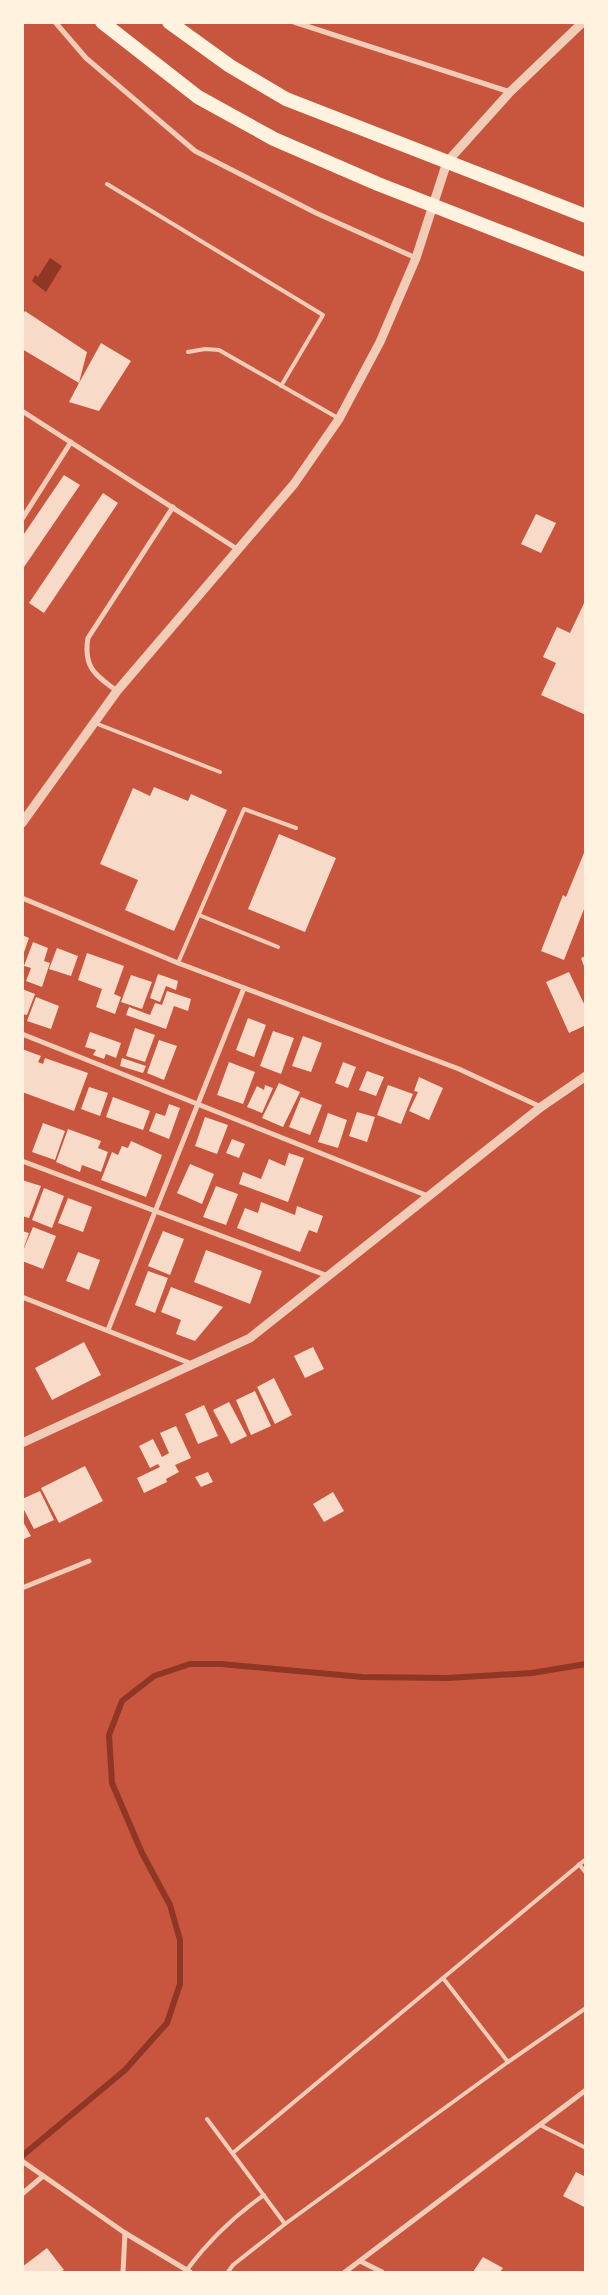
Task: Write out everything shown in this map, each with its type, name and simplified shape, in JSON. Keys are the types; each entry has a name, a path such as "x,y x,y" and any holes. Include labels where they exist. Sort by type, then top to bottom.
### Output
{"highway":[{"path":"102,22 198,96 274,139 378,184 586,265"},
{"path":"169,22 230,66 286,99 586,216"}],"street":[{"path":"55,22 86,58 195,151 316,213 416,258"},
{"path":"22,823 117,691 237,548 294,484 340,419 380,342 416,258 447,162 510,92 583,22"},
{"path":"298,23 510,92"},
{"path":"22,412 237,548"},
{"path":"22,519 71,442"},
{"path":"117,691 101,680 90,667 86,652 88,638 172,508"},
{"path":"22,898 178,963 459,1069 541,1106"},
{"path":"108,1330 244,988"},
{"path":"22,1034 197,1106 428,1196"},
{"path":"22,1444 250,1338 541,1106 586,1076"},
{"path":"22,1161 328,1276"},
{"path":"22,1297 193,1364"},
{"path":"22,1588 89,1561"},
{"path":"345,2272 586,2090"},
{"path":"22,2161 125,2233 188,2272"},
{"path":"22,2194 43,2176"},
{"path":"123,2272 125,2233"},
{"path":"360,2262 382,2272"}],"lane":[{"path":"107,184 323,315 281,386"},
{"path":"188,352 205,349 219,350 340,419"},
{"path":"95,723 220,772"},
{"path":"178,963 244,809 296,828"},
{"path":"199,915 278,947"},
{"path":"234,2152 586,1859"},
{"path":"579,1864 586,1873"},
{"path":"443,1978 508,2062"},
{"path":"228,2272 233,2265 285,2224 508,2062 586,2008"},
{"path":"207,2119 234,2152 285,2224"},
{"path":"540,2125 586,2148"},
{"path":"188,2272 204,2246 232,2218 264,2195"}],"shaded area":[{"path":"50,258 62,266 46,292 32,281 35,275 38,277"}],"building":[{"path":"25,311 87,352 79,383 22,349 22,316"},
{"path":"101,343 131,361 99,411 69,402"},
{"path":"64,475 80,485 22,570 22,537"},
{"path":"103,493 118,503 44,613 29,603"},
{"path":"536,514 556,523 541,553 521,544"},
{"path":"586,599 586,715 541,695 556,663 543,657 557,627 570,633"},
{"path":"154,787 188,801 191,794 227,810 174,931 125,910 138,880 100,864 133,788 150,796"},
{"path":"279,834 336,858 305,932 248,909"},
{"path":"586,848 586,904 564,960 541,951 563,895 566,897"},
{"path":"22,935 29,938 23,955 22,955"},
{"path":"33,942 48,948 44,961 50,963 42,987 26,981 31,968 24,966"},
{"path":"57,948 78,956 71,976 49,969"},
{"path":"87,953 124,966 114,994 121,997 115,1014 96,1007 102,989 78,980"},
{"path":"586,956 586,969 585,969 581,958"},
{"path":"569,972 586,1008 586,1025 569,1033 546,982"},
{"path":"158,974 178,981 176,990 166,986 160,1002 150,998"},
{"path":"131,975 152,982 142,1009 121,1002"},
{"path":"22,989 35,994 27,1015 22,1014"},
{"path":"167,991 191,999 188,1011 174,1006 166,1029 126,1015 129,1007 150,1015 155,1003 162,1005"},
{"path":"36,997 59,1006 51,1029 27,1021"},
{"path":"248,1018 266,1025 254,1057 236,1050"},
{"path":"135,1028 155,1035 145,1062 126,1056"},
{"path":"273,1031 294,1038 281,1074 260,1066"},
{"path":"90,1032 121,1043 116,1058 106,1054 104,1059 93,1055 96,1050 85,1047"},
{"path":"303,1036 322,1043 311,1072 292,1066"},
{"path":"159,1040 177,1046 164,1080 147,1073"},
{"path":"22,1049 41,1056 38,1062 43,1064 45,1058 88,1073 74,1111 22,1092"},
{"path":"122,1058 146,1066 143,1073 120,1066"},
{"path":"229,1062 255,1072 243,1104 217,1095"},
{"path":"343,1062 356,1067 348,1088 335,1083"},
{"path":"367,1071 384,1077 376,1096 359,1090"},
{"path":"419,1077 443,1088 429,1120 409,1111 418,1092 414,1091"},
{"path":"279,1083 300,1092 283,1127 262,1118"},
{"path":"265,1085 273,1088 262,1113 247,1107 257,1086 264,1090"},
{"path":"388,1085 413,1094 401,1124 377,1115"},
{"path":"89,1087 108,1093 100,1116 81,1109"},
{"path":"113,1097 150,1111 143,1130 106,1117"},
{"path":"301,1097 322,1105 310,1135 289,1127"},
{"path":"169,1104 180,1108 169,1139 149,1131 156,1113 165,1116"},
{"path":"357,1112 375,1117 367,1142 349,1136"},
{"path":"328,1113 347,1120 338,1148 318,1142"},
{"path":"205,1117 228,1125 217,1154 195,1146"},
{"path":"43,1123 65,1131 55,1160 32,1152"},
{"path":"68,1129 101,1141 98,1148 108,1152 101,1172 82,1165 80,1172 56,1162"},
{"path":"232,1139 245,1144 239,1158 226,1153"},
{"path":"131,1141 162,1155 146,1197 101,1180 112,1152 118,1155 122,1146 128,1148"},
{"path":"289,1153 304,1158 288,1202 239,1184 243,1172 261,1179 269,1159 285,1166"},
{"path":"190,1164 214,1174 202,1204 177,1193"},
{"path":"22,1180 41,1186 29,1218 22,1216"},
{"path":"216,1186 238,1194 226,1225 203,1217"},
{"path":"44,1188 64,1196 52,1228 32,1220"},
{"path":"68,1198 92,1207 83,1232 58,1223"},
{"path":"261,1202 295,1215 297,1206 323,1216 317,1233 309,1230 300,1252 237,1228 245,1208 258,1213"},
{"path":"33,1227 56,1236 43,1269 22,1261 22,1253"},
{"path":"22,1231 29,1233 23,1250 22,1250"},
{"path":"163,1231 184,1239 170,1275 148,1266"},
{"path":"206,1250 262,1271 250,1304 194,1282"},
{"path":"78,1252 100,1260 89,1290 66,1281"},
{"path":"148,1271 168,1278 155,1313 135,1305"},
{"path":"171,1287 223,1307 195,1341 176,1334 181,1320 161,1312"},
{"path":"84,1342 101,1375 52,1400 35,1368"},
{"path":"313,1347 324,1369 305,1378 294,1356"},
{"path":"274,1378 292,1415 275,1424 257,1387"},
{"path":"255,1391 271,1426 251,1435 236,1400"},
{"path":"229,1402 247,1436 231,1444 213,1410"},
{"path":"204,1405 218,1436 198,1444 185,1414"},
{"path":"176,1426 191,1458 175,1465 179,1472 166,1479 167,1482 144,1493 137,1478 160,1467 158,1464 150,1468 139,1446 153,1439 162,1457 169,1453 160,1433"},
{"path":"85,1466 103,1501 59,1523 41,1488"},
{"path":"208,1472 213,1482 201,1487 195,1477"},
{"path":"40,1491 54,1520 34,1529 22,1506 22,1499"},
{"path":"333,1492 344,1511 324,1522 313,1504"},
{"path":"22,1520 31,1536 22,1540"},
{"path":"576,2172 586,2177 586,2208 563,2196"},
{"path":"47,2248 64,2270 60,2272 22,2272 22,2267"},
{"path":"483,2257 503,2268 500,2272 473,2272"}],"waterway":[{"path":"22,2156 125,2070 167,2023 180,1984 180,1940 170,1905 142,1853 112,1783 109,1735 122,1701 154,1676 190,1664 221,1664 362,1677 447,1678 532,1673 586,1664"}]}
